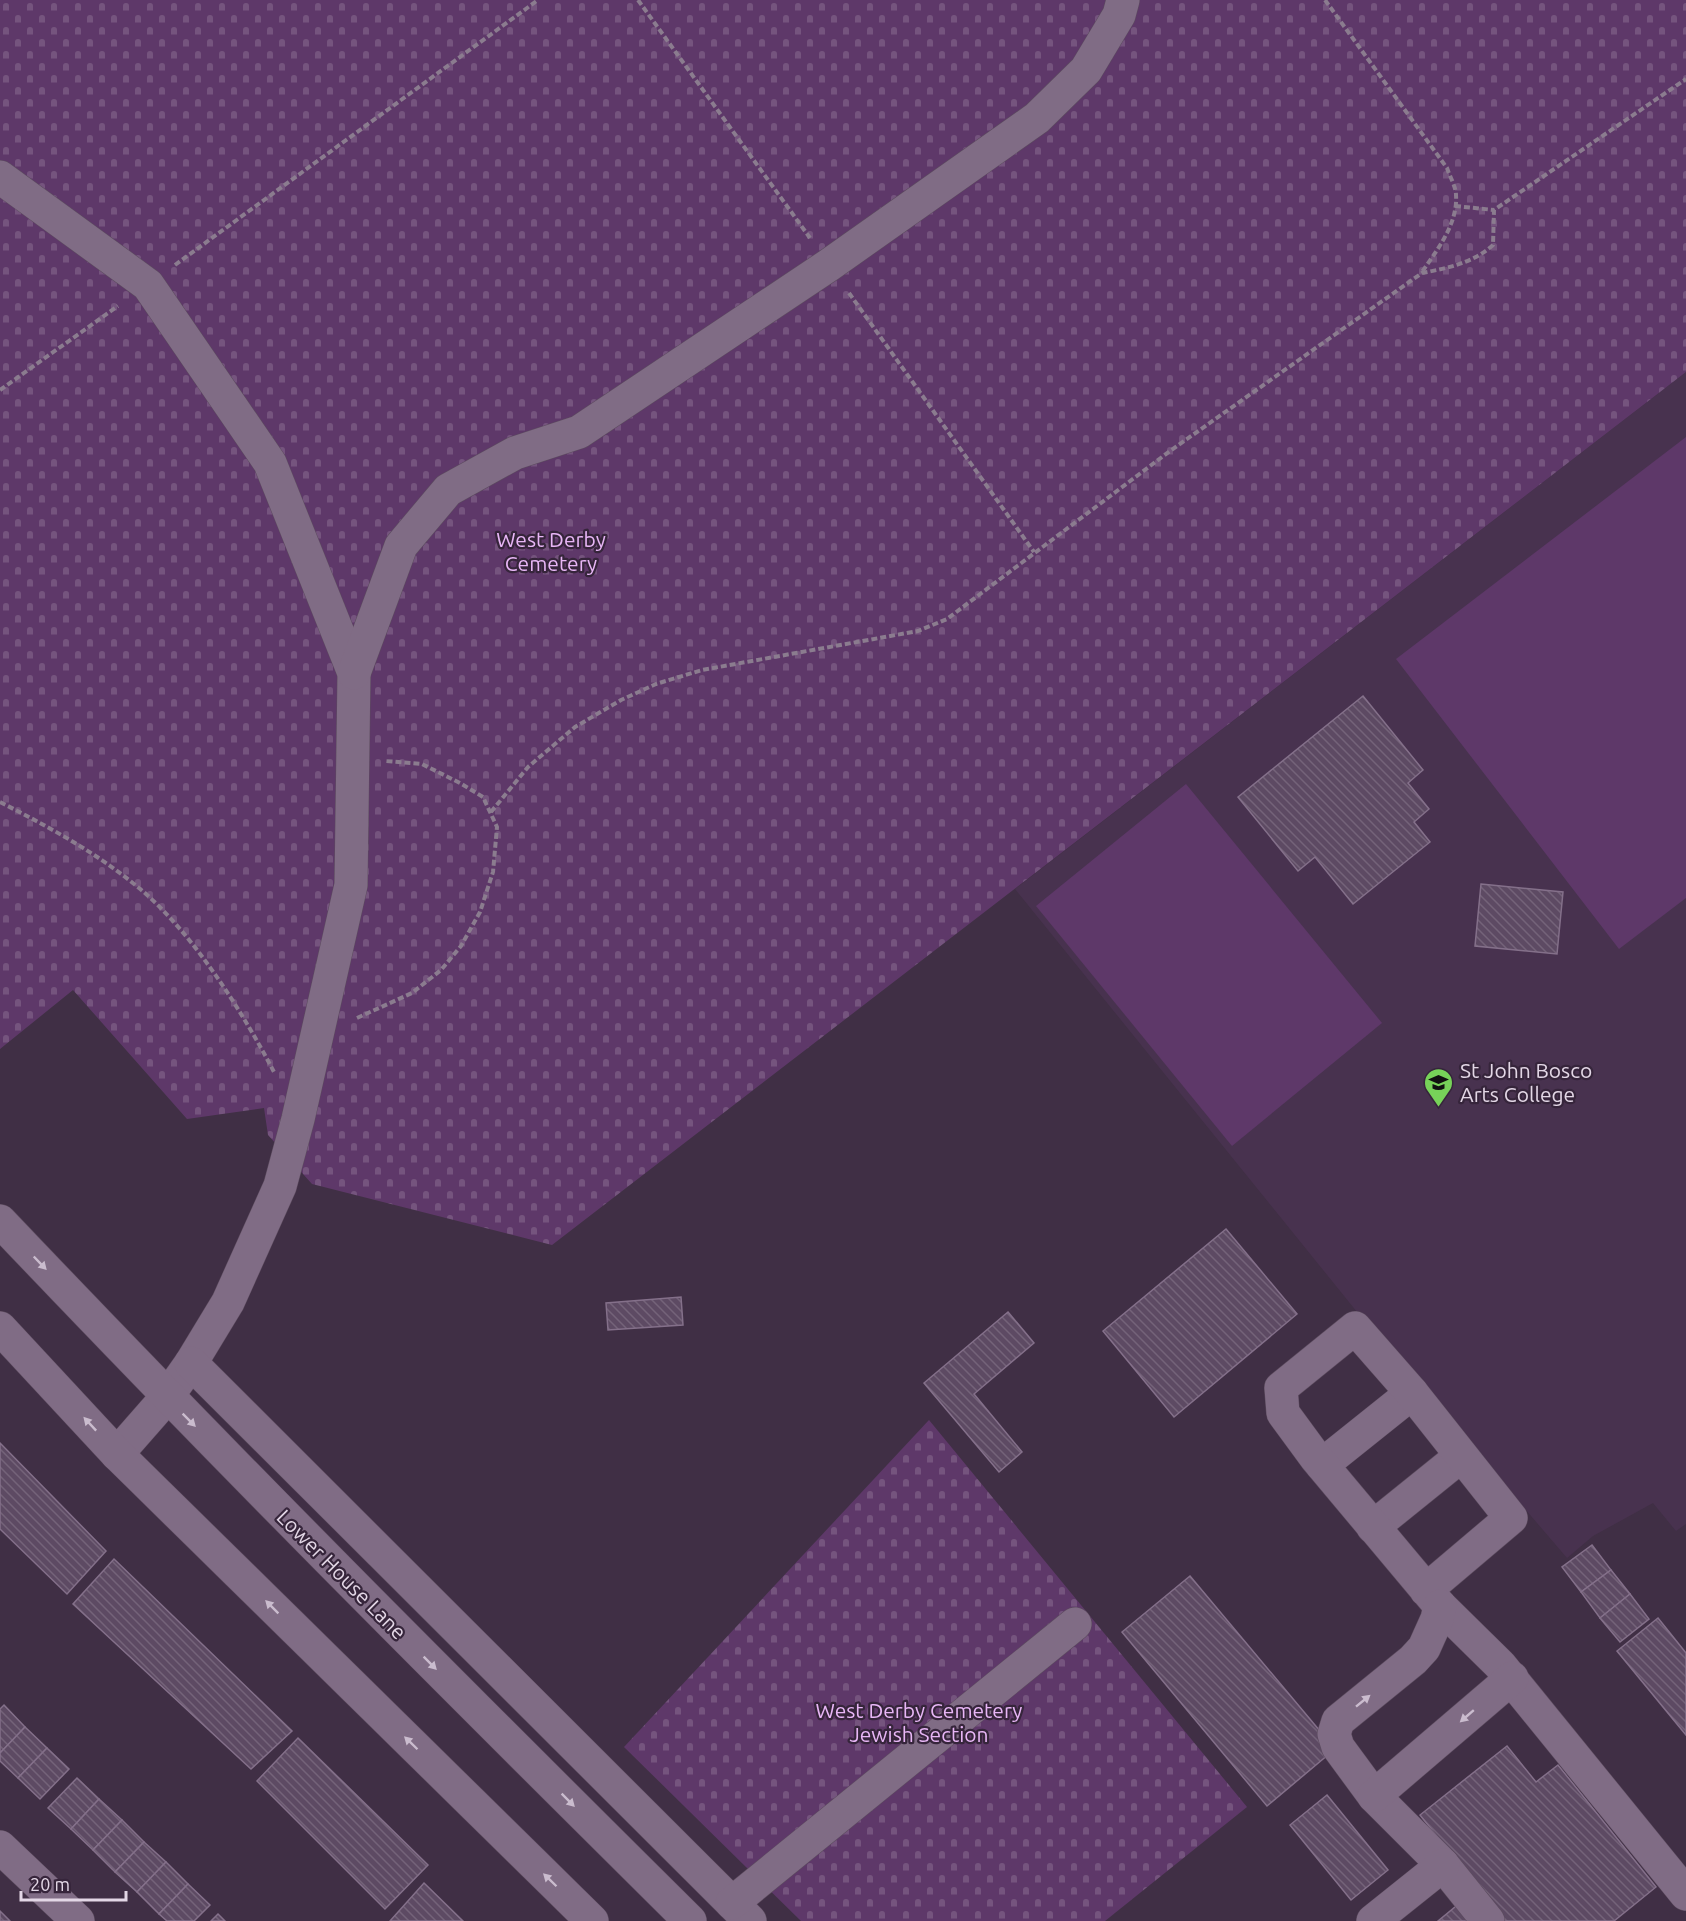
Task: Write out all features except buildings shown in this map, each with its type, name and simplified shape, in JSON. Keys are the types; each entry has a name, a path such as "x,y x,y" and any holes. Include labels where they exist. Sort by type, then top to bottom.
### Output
{"street":[{"path":"117,1454 167,1397 191,1363 228,1302 280,1186 301,1108 351,885 354,673 401,546 448,490 515,453 579,432 830,266 1037,118 1086,70 1119,15 1124,0"},
{"path":"0,177 148,285 270,463 354,673"},
{"name":"Lower House Lane","path":"0,1221 167,1397 369,1603 690,1921"},
{"path":"0,1328 117,1454 592,1921"},
{"path":"1433,1598 1511,1518 1412,1393 1355,1328 1281,1388 1283,1413 1372,1527 1433,1598 1512,1678 1686,1894"},
{"path":"191,1363 741,1912 1075,1624"},
{"path":"1322,1465 1412,1393"},
{"path":"1372,1527 1461,1456"},
{"path":"1433,1598 1437,1619 1424,1648 1413,1660 1338,1721 1334,1734 1338,1747 1374,1796 1443,1865 1488,1921"},
{"path":"1374,1796 1512,1678"},
{"path":"0,1847 78,1921"},
{"path":"1373,1921 1443,1865"}],"path":[{"path":"0,390 148,285 538,0"},
{"path":"491,812 528,767 575,727 621,700 656,684 702,670 918,631 947,619 1170,450 1422,273 1442,242 1452,221 1456,195 1448,168 1324,0"},
{"path":"1455,206 1494,210 1686,79"},
{"path":"1422,273 1454,267 1482,255 1493,245 1494,210"},
{"path":"317,1034 412,993 441,970 461,946 480,912 493,872 497,827 483,797 422,764 353,758"},
{"path":"0,802 52,829 101,860 141,890 177,926 242,1016 281,1086 301,1108"}],"shaded area":[{"name":"St John Bosco Arts College","path":"1686,372 1686,1524 1676,1531 1653,1503 1593,1536 1567,1558 1370,1328 1015,889"}],"green space":[{"name":"West Derby Cemetery","path":"0,0 1686,0 1686,372 552,1245 312,1184 268,1135 264,1108 187,1119 73,990 0,1049"},
{"path":"1686,437 1686,898 1619,949 1396,659"},
{"path":"1186,784 1382,1023 1232,1146 1036,906"},
{"name":"West Derby Cemetery Jewish Section","path":"929,1420 1247,1807 1105,1921 801,1921 624,1747"}],"place":[{"name":"St John Bosco Arts College","path":"1439,1108"}]}
